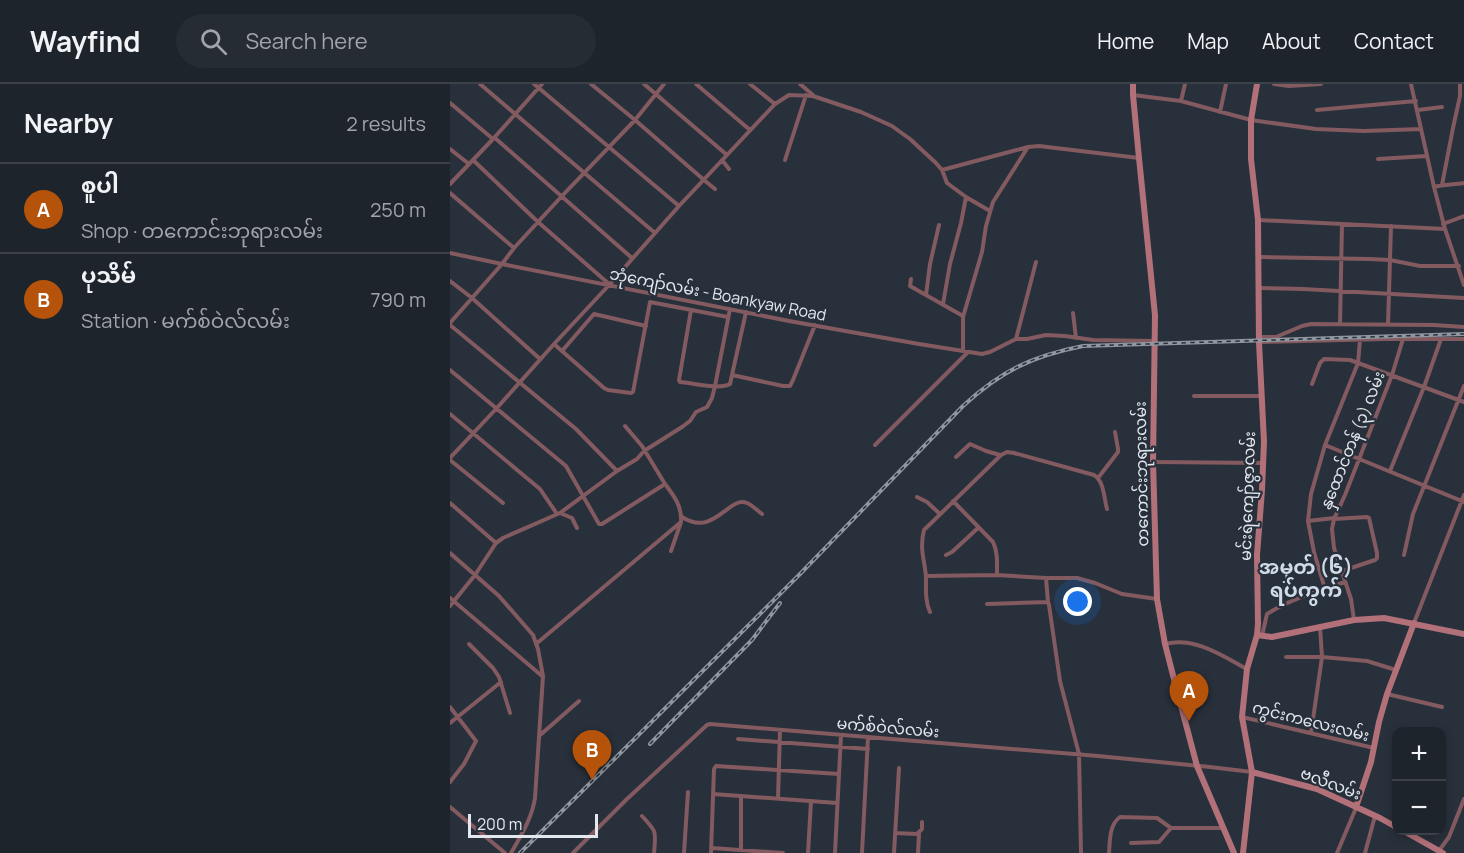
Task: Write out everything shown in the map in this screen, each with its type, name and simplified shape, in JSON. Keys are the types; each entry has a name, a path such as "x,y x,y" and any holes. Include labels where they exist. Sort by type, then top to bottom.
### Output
{"street":[{"path":"480,84 655,233"},
{"path":"591,84 715,189"},
{"path":"644,84 727,155"},
{"path":"617,471 576,429 450,324 514,248 635,120 664,84"},
{"path":"696,84 750,130"},
{"path":"750,84 775,104"},
{"path":"800,84 813,96"},
{"name":"တကောင်းဘုရားလမ်း","path":"1133,84 1138,158 1155,315 1153,462 1157,599 1197,766 1234,853"},
{"path":"1181,101 1185,84"},
{"path":"1220,112 1226,84"},
{"name":"မင်းရဲကျော်ဇွာလမ်း","path":"1243,853 1252,772 1242,717 1247,669 1259,636 1257,555 1264,463 1257,220 1251,159 1251,120 1257,84"},
{"path":"1274,84 1289,86 1322,84"},
{"path":"1411,84 1443,224 1464,285"},
{"path":"1442,185 1461,96 1460,84"},
{"path":"450,184 494,139 538,85 679,206"},
{"path":"503,503 450,459 610,285 679,206 775,104 789,95 813,96 861,112 892,126 910,139 942,170 947,183 990,211"},
{"path":"785,160 806,95"},
{"path":"1133,95 1181,101 1251,120 1316,129 1364,131 1421,129"},
{"path":"1317,110 1416,101"},
{"path":"450,103 632,258"},
{"path":"1418,110 1442,107"},
{"path":"942,170 1039,146 1138,158"},
{"path":"875,445 966,352 963,316 982,252 990,211 995,198 1028,147"},
{"path":"450,149 471,162 610,285"},
{"path":"1378,159 1427,156"},
{"path":"722,160 729,169"},
{"path":"1434,187 1464,183"},
{"path":"450,193 514,248"},
{"path":"943,304 966,197"},
{"path":"1443,224 1464,216"},
{"path":"1257,220 1445,229"},
{"path":"1340,324 1342,224"},
{"path":"926,295 939,225"},
{"path":"1388,325 1391,226"},
{"name":"ဘုံကျော်လမ်း - Boankyaw Road","path":"450,253 730,309 966,352 982,354 990,352 1016,339"},
{"path":"1258,258 1341,258 1390,260 1419,266 1459,266"},
{"path":"1036,262 1016,339 1055,335 1109,341 1154,341"},
{"path":"911,279 910,286 963,316"},
{"path":"450,281 540,359"},
{"path":"1258,288 1464,298"},
{"path":"554,344 604,388 632,393 652,293"},
{"path":"651,302 728,317"},
{"path":"587,308 594,314 646,326"},
{"path":"450,606 452,600 475,575 496,543 558,513 637,459 644,451 682,428 696,412 707,407 715,386 730,309"},
{"path":"691,310 679,380 680,382 715,386 728,386 746,312"},
{"path":"1073,313 1076,338"},
{"path":"562,351 594,314"},
{"path":"1259,339 1276,337 1311,324 1464,327"},
{"path":"732,375 790,386 794,381 815,325"},
{"path":"1259,339 1464,339"},
{"path":"1325,589 1308,521 1311,494 1325,445 1358,363 1360,339"},
{"name":"နှထောင်တန် (၃) လမ်း","path":"1354,620 1351,599 1334,548 1332,529 1392,375 1403,339"},
{"path":"1390,471 1441,339"},
{"path":"1312,384 1320,363 1324,359 1350,360 1462,401"},
{"path":"450,370 566,466 598,522 602,524 665,484"},
{"path":"1404,555 1413,514 1462,401 1464,386"},
{"path":"1194,396 1262,396"},
{"path":"450,414 540,489 558,513 572,518 577,528"},
{"path":"625,426 642,446 665,484 675,495 682,519 671,551"},
{"path":"1098,478 1118,452 1115,432"},
{"path":"956,457 970,444 1001,455"},
{"path":"1325,445 1463,501"},
{"path":"930,612 921,550 924,530 1001,455 1007,452 1014,453 1089,473 1098,478 1107,509"},
{"path":"1153,462 1264,463"},
{"path":"1337,853 1356,807 1374,749 1387,694 1464,495"},
{"path":"918,497 940,514"},
{"path":"952,501 993,542 996,548 997,575"},
{"path":"682,519 698,523 710,522 734,505 743,502 762,514"},
{"path":"450,503 496,543"},
{"path":"1308,521 1369,518 1377,558 1342,571"},
{"path":"536,644 682,519"},
{"path":"946,555 978,528"},
{"path":"450,553 499,596 533,635 543,676 534,804 521,836 511,853"},
{"path":"926,576 997,575 1077,578 1122,594 1157,599"},
{"path":"1046,578 1060,681 1079,754 1081,853"},
{"path":"1346,582 1296,598 1267,614 1259,636 1272,637 1354,620 1384,618 1464,633"},
{"path":"452,600 543,676"},
{"path":"987,604 1048,602"},
{"path":"1311,732 1322,657 1320,627"},
{"path":"1166,644 1184,642 1200,646 1247,669"},
{"path":"469,644 493,668 501,682 510,713"},
{"path":"1286,657 1367,661 1396,670"},
{"path":"450,723 501,682"},
{"path":"1387,694 1442,707"},
{"path":"538,736 579,701"},
{"path":"450,707 476,741 464,764 450,782"},
{"name":"ကွင်းကလေးလမ်း","path":"1242,717 1374,749"},
{"name":"မက်စ်ဝဲလ်လမ်း","path":"573,853 707,725 713,724 1079,754 1252,772"},
{"path":"778,799 780,730"},
{"path":"835,853 842,735"},
{"path":"862,853 868,737"},
{"path":"738,739 868,749"},
{"path":"783,853 741,850 711,851 714,769 716,766 839,774"},
{"path":"894,853 899,768"},
{"name":"ဗလီလမ်း","path":"1252,772 1317,789 1392,825"},
{"path":"684,853 688,792"},
{"path":"713,794 837,803"},
{"path":"741,796 741,850"},
{"path":"1409,835 1439,852 1449,837 1464,799"},
{"path":"808,853 810,801"},
{"path":"450,807 505,853"},
{"path":"642,816 656,833 654,853"},
{"path":"1365,853 1375,816"},
{"path":"1109,853 1112,827 1120,818 1157,818 1171,828 1224,828"},
{"path":"918,853 922,822"},
{"path":"1131,843 1159,842 1171,828"},
{"path":"895,833 919,833"}],"railway":[{"path":"520,853 801,573 963,406 1004,374 1033,360 1083,346 1464,334"},
{"path":"650,744 752,640 780,603"}],"place":[{"name":"စူပါ","path":"1189,721"},
{"name":"ပုသိမ်","path":"592,780"}],"district":[{"name":"အမှတ် (၆) ရပ်ကွက်","path":"1306,578"}]}
